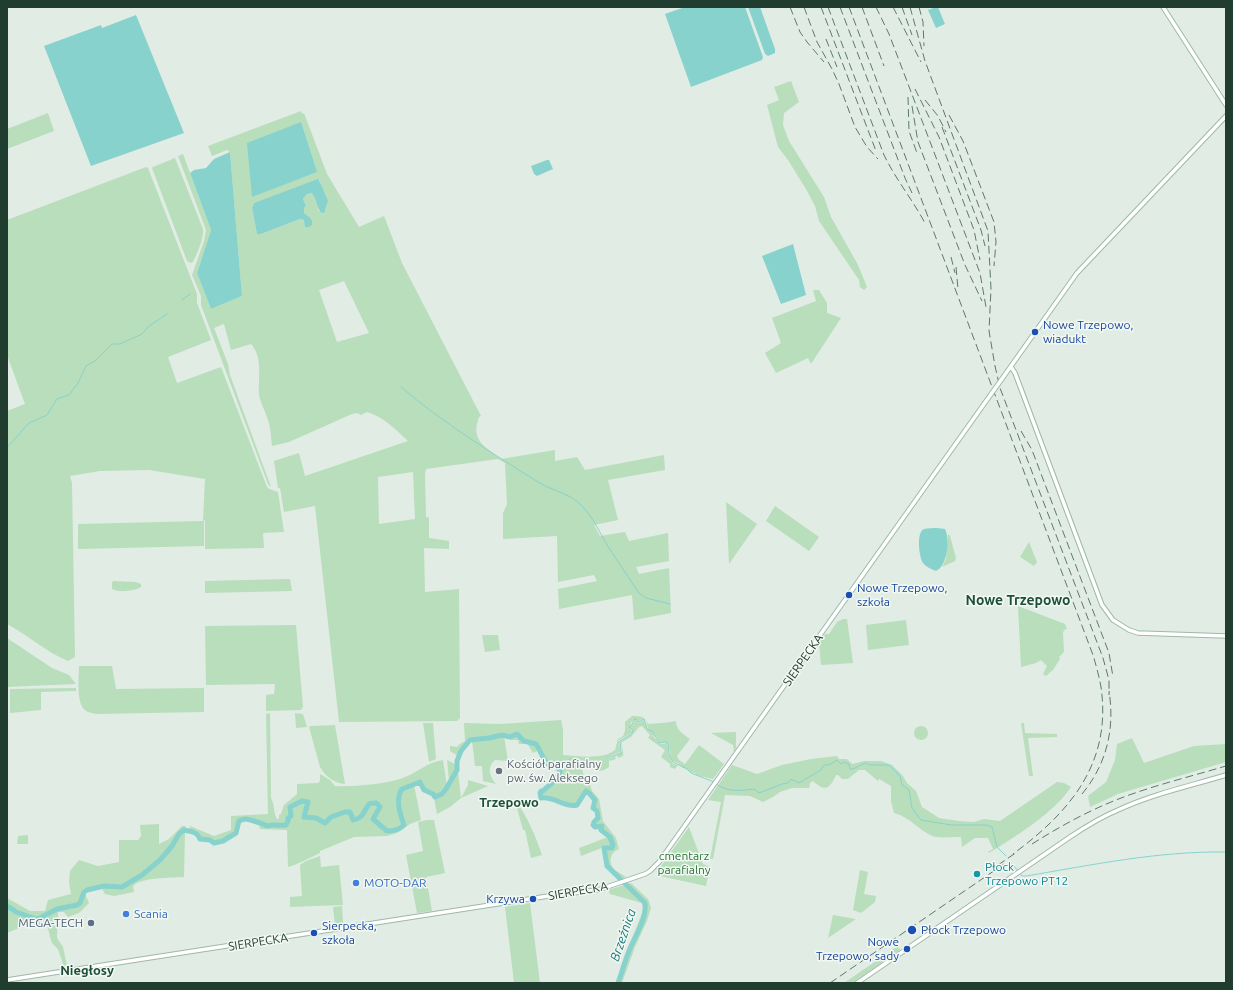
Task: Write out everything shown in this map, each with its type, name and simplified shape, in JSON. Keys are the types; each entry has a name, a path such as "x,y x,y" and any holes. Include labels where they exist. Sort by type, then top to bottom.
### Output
{"street":[{"path":"1163,7 1226,105"},
{"name":"SIERPECKA","path":"7,980 555,895 591,891 631,880 645,874 656,866 717,782 1078,273 1226,116"},
{"path":"1011,367 1015,373 1102,605 1108,614 1122,627 1138,633 1226,636"},
{"path":"857,983 1087,826 1118,810 1158,795 1226,775"}],"green space":[{"path":"791,81 799,102 784,113 783,125 789,141 824,197 831,217 858,265 867,287 864,290 860,287 859,280 819,221 815,206 806,189 778,147 767,105 779,100 774,87"},
{"path":"301,111 302,114 304,113 327,174 359,227 384,216 402,263 481,416 479,417 476,432 478,437 485,447 501,459 555,450 555,461 577,457 585,470 664,455 665,470 608,480 618,520 594,525 600,536 625,532 629,541 668,533 669,561 636,567 639,574 669,568 671,613 634,620 632,595 559,609 558,589 597,581 594,575 558,582 557,536 503,539 503,513 507,504 505,463 498,459 426,469 426,517 429,518 429,538 449,541 449,549 424,548 425,592 459,589 460,718 457,721 339,722 315,506 284,512 280,488 278,488 274,461 299,453 305,476 408,441 384,420 367,412 361,415 357,413 352,414 289,442 272,446 268,420 259,395 259,361 255,349 251,344 231,350 224,324 214,328 271,487 268,484 201,305 201,296 192,275 204,241 206,230 178,156 183,154 211,230 197,273 211,309 242,296 230,152 227,150 212,156 208,146","holes":["320,180 324,209 319,211 314,195 312,193 307,194 303,199 306,206 304,208 304,213 308,216 304,220 300,219 261,234 257,234 252,208 254,203","344,281 369,333 337,342 319,290","413,472 415,519 379,524 378,477"]},
{"path":"48,113 54,131 7,149 7,129"},
{"path":"175,158 203,229 200,246 193,262 191,263 187,261 152,168"},
{"path":"146,167 148,168 197,294 197,303 211,340 168,357 177,383 221,367 267,487 278,492 284,532 263,533 264,548 205,549 205,520 204,546 78,549 78,524 203,521 205,479 149,470 100,471 70,476 72,483 75,657 68,661 52,653 7,624 7,411 25,404 7,355 7,220"},
{"path":"813,290 819,290 827,303 827,313 841,318 811,364 808,358 776,373 765,353 781,343 772,318 816,301"},
{"path":"726,502 757,524 729,564"},
{"path":"775,506 819,537 809,551 766,521"},
{"path":"948,534 950,536 956,558 955,561 942,567 946,559"},
{"path":"1029,542 1037,562 1034,566 1020,557"},
{"path":"290,579 292,591 205,593 205,581"},
{"path":"113,581 136,582 141,584 141,587 135,590 119,591 112,589"},
{"path":"1018,606 1065,624 1067,629 1064,630 1063,633 1064,652 1059,657 1060,659 1053,670 1046,676 1043,674 1047,666 1041,660 1021,667"},
{"path":"847,619 853,663 821,665 819,643 825,634 829,634 837,622"},
{"path":"906,620 909,645 868,650 866,625"},
{"path":"296,625 303,707 301,710 266,711 266,695 274,694 275,684 206,685 205,626"},
{"path":"482,635 498,635 500,650 485,652"},
{"path":"7,638 52,668 69,675 76,684 7,687"},
{"path":"79,666 112,666 116,689 204,688 204,712 97,714 89,712 82,707 80,702"},
{"path":"76,688 76,691 41,692 41,710 10,713 10,689"},
{"path":"270,713 271,798 277,819 279,819 279,815 281,814 284,805 297,794 297,784 318,783 320,781 320,774 330,780 335,786 368,785 400,779 432,763 443,760 447,786 441,794 435,796 433,793 424,789 421,781 401,788 398,801 403,825 398,829 387,830 374,819 381,807 378,803 374,802 366,806 362,815 358,818 353,819 350,812 344,812 331,816 325,823 316,817 304,816 309,802 302,800 289,806 290,815 287,817 286,825 267,825 242,819 238,824 237,832 223,840 215,842 200,838 200,835 195,830 189,830 190,826 214,836 231,830 231,816 268,814 266,714"},
{"path":"295,713 303,714 307,727 296,728"},
{"path":"632,716 642,717 646,720 643,719 638,721 633,719 629,727 632,733 619,740 620,752 606,757 598,766 575,759 570,759 566,761 561,770 558,768 557,762 550,764 541,755 542,750 537,743 524,741 516,732 510,737 500,735 475,739 470,738 458,756 450,751 450,746 457,747 465,741 464,723 500,724 561,720 563,730 563,755 590,757 604,755 615,750 618,739 623,736 625,731 625,722"},
{"path":"634,720 638,723 644,720 647,729 653,731 653,736 658,742 661,744 667,743 673,764 678,765 675,769 670,767 670,764 661,757 665,750 648,738 650,735 642,726 639,727 631,737 622,742 623,756 618,758 617,755 622,752 621,741 633,734 633,730 629,727 634,723"},
{"path":"646,720 648,724 676,721 676,724 682,733 690,739 677,756 679,760 685,764 699,745 724,764 713,779 690,772 673,761 667,742 659,742 657,737 654,735 655,732 648,729"},
{"path":"423,723 433,723 436,759 429,762"},
{"path":"1021,723 1024,723 1025,733 1057,734 1057,737 1028,738 1033,776 1029,776"},
{"path":"335,725 345,784 334,781 327,776 320,767 309,727"},
{"path":"918,726 924,726 928,730 928,736 924,740 918,740 914,736 914,730"},
{"path":"736,732 736,748 734,752 733,745 711,733"},
{"path":"516,734 525,743 524,744 519,744 518,740 511,740 510,738"},
{"path":"504,736 508,761 495,760 492,763 490,775 496,784 483,781 482,766 475,766 472,741 489,740"},
{"path":"1132,738 1144,763 1194,746 1226,744 1226,762 1118,794 1090,807 1088,796 1106,782 1115,760 1117,744"},
{"path":"527,743 536,744 539,750 533,753"},
{"path":"615,756 616,759 609,761 609,767 605,770 598,771 589,768 582,768 586,786 590,785 592,791 599,799 603,821 616,838 619,849 612,855 611,863 614,869 626,877 621,879 608,866 604,848 612,848 614,845 610,836 603,833 601,829 603,826 594,825 594,822 599,818 594,807 596,801 590,792 586,790 575,806 554,799 542,797 540,793 557,781 567,762 572,759 581,761 592,767 599,767 607,758 612,758"},
{"path":"837,756 839,759 847,759 852,764 864,761 881,761 892,765 916,791 922,807 939,818 959,821 974,822 984,819 1000,821 1057,782 1064,783 1071,787 1054,806 1033,824 989,853 988,852 993,849 988,838 975,838 962,847 961,837 936,837 926,833 906,818 894,813 891,801 891,786 879,779 878,781 865,770 859,770 848,779 842,779 836,775 830,786 824,788 817,785 813,781 810,783 809,788 792,788 780,792 763,802 750,796 725,795 713,859 710,859 721,802 708,800 732,765 757,774 782,765 811,759"},
{"path":"447,760 455,764 457,769 449,781"},
{"path":"458,771 461,798 450,807 437,814 434,798 442,795"},
{"path":"468,780 488,786 461,798 468,785"},
{"path":"414,785 421,820 410,824 397,833 387,836 354,837 320,851 320,853 300,863 288,867 287,830 260,829 259,823 267,826 287,826 289,822 288,819 291,816 290,807 303,801 308,802 303,818 317,819 325,824 331,818 345,813 350,813 351,818 354,821 357,820 361,817 369,805 374,803 377,804 379,808 373,819 387,832 395,832 405,825 400,808 399,799 401,791"},
{"path":"515,801 527,819 542,855 531,858 525,830 523,830"},
{"path":"434,820 445,873 426,877 432,911 417,913 406,855 423,851 418,822"},
{"path":"159,824 159,844 169,839 182,826 186,826 184,877 149,879 133,886 134,892 114,896 105,894 100,885 94,888 83,889 89,903 79,913 68,917 64,912 58,912 57,938 63,947 67,966 64,967 58,949 52,943 47,924 19,928 7,933 7,898 30,911 45,911 48,900 71,894 69,882 70,871 79,860 98,866 119,862 119,840 138,840 141,836 140,825"},
{"name":"cmentarz parafialny","path":"689,827 703,864 710,867 706,886 660,876 659,869"},
{"path":"28,835 28,844 17,844 18,836"},
{"path":"608,837 612,845 611,847 604,847 581,856 579,848"},
{"path":"320,856 321,867 339,865 343,905 290,907 290,897 302,896 300,865"},
{"path":"860,870 868,872 864,894 876,896 875,902 861,913 853,910"},
{"path":"631,883 648,899 651,908 622,983 616,983 643,908 642,903 610,894 608,890"},
{"path":"530,903 540,983 514,983 505,907"},
{"path":"342,906 343,923 335,924 333,907"},
{"path":"833,915 856,919 828,938"},
{"path":"898,946 900,950 852,983 844,983"}],"water":[{"path":"685,7 745,7 763,57 762,60 691,87 665,14"},
{"path":"748,7 760,7 775,49 775,53 768,56 765,54"},
{"path":"938,7 945,24 936,28 928,10"},
{"path":"136,15 184,133 91,166 44,46 101,25 102,28"},
{"path":"301,122 317,172 252,197 247,143"},
{"path":"230,152 242,296 211,309 197,273 211,230 190,173 194,170 206,168 214,159"},
{"path":"549,160 553,169 537,176 534,174 531,166"},
{"path":"318,179 328,201 325,212 322,213 312,193 307,194 303,199 306,206 304,208 304,213 311,219 312,225 305,227 304,220 300,219 261,234 257,234 252,208 254,203"},
{"path":"793,244 806,295 781,304 762,256"},
{"path":"924,529 945,529 947,533 948,545 943,564 936,571 927,567 923,563 919,550 919,539 921,531"}],"waterway":[{"path":"182,300 190,294"},
{"path":"7,448 29,423 47,415 57,399 69,395 78,383 86,366 95,361 112,344 120,344 142,334 149,326 167,314"},
{"path":"401,387 434,413 486,449 538,482 577,501 589,514 609,548 639,593 646,598 670,604"},
{"path":"560,772 563,770 568,760 573,759 599,766 607,757 612,757 621,753 620,741 632,734 633,730 629,727 633,723 633,720 636,719 638,722 644,719 647,729 654,732 654,735 659,743 666,742 668,744 669,753 673,762 687,769 691,773 714,782"},
{"name":"Brzeźnica","path":"7,906 16,912 36,919 57,909 77,905 80,903 84,892 87,890 104,886 122,887 142,875 160,860 172,846 179,834 184,830 195,833 200,839 210,840 214,843 223,841 236,833 239,821 243,819 267,826 286,825 288,818 291,816 290,807 302,801 308,802 304,817 316,818 325,823 331,817 345,812 350,812 353,820 357,819 361,816 369,804 376,803 380,807 373,819 387,831 396,830 404,825 399,802 402,789 420,782 424,790 433,794 435,797 442,794 457,770 457,761 461,751 470,740 502,735 510,737 517,734 524,741 536,744 547,763 549,765 556,763 560,772 554,781 543,791 541,791 541,798 550,799 568,805 577,805 586,791 595,800 593,808 597,811 598,818 593,825 595,827 602,826 601,830 610,837 613,845 612,848 604,848 607,866 645,903 644,915 640,927 629,951 618,983"},
{"path":"716,784 720,787 734,790 754,789 759,793 788,783 791,779 799,783 821,770 824,765 829,765 837,760 841,764 844,762 849,764 850,769 865,763 870,765 889,765 900,776 902,785 909,790 912,808 921,820 951,825 986,825 992,827 997,847 1006,856"},
{"path":"1020,873 1022,876 1026,876 1150,856 1201,852 1226,852"},
{"path":"1010,861 1018,871"}],"railway":[{"path":"790,7 800,32 824,62"},
{"path":"804,7 817,42 839,84 855,127 867,147 878,159"},
{"path":"821,7 876,151"},
{"path":"828,7 884,155 926,225"},
{"path":"840,7 912,193"},
{"path":"849,7 1093,655 1101,687 1103,714 1100,739 1093,762 1082,783 1069,803 1052,821 1034,838 1013,854"},
{"path":"862,7 884,66"},
{"path":"876,7 889,34 980,273 986,307"},
{"path":"893,7 921,62"},
{"path":"902,7 912,35"},
{"path":"910,7 925,61 988,231 991,289 989,331 1000,388 1103,658 1109,680 1109,695"},
{"path":"919,7 923,22 924,46"},
{"path":"826,39 837,67"},
{"path":"915,89 939,137 974,230 980,260"},
{"path":"908,97 909,131 917,153"},
{"path":"925,100 938,116 946,132"},
{"path":"912,106 918,142 965,265 982,301"},
{"path":"949,115 963,141 994,222 996,242 994,266"},
{"path":"942,127 981,230 985,246"},
{"path":"951,257 955,273"},
{"path":"956,267 958,289"},
{"path":"1021,431 1032,450 1109,653 1113,677"},
{"path":"1082,794 1098,770 1107,745 1111,718 1109,691"},
{"path":"1032,844 1073,820 1116,800 1156,786 1226,766"},
{"path":"998,865 1017,852"},
{"path":"830,983 1004,864"}],"place":[{"name":"Nowe Trzepowo, wiadukt","path":"1035,332"},
{"name":"Nowe Trzepowo, szkoła","path":"849,595"},
{"name":"Kościół parafialny pw. św. Aleksego","path":"499,771"},
{"name":"Płock Trzepowo PT12","path":"977,874"},
{"name":"MOTO-DAR","path":"356,883"},
{"name":"Krzywa","path":"533,899"},
{"name":"Scania","path":"126,914"},
{"name":"MEGA-TECH","path":"91,923"},
{"name":"Płock Trzepowo","path":"912,930"},
{"name":"Sierpecka, szkoła","path":"314,933"},
{"name":"Nowe Trzepowo, sady","path":"907,949"}],"district":[{"name":"Nowe Trzepowo","path":"1018,600"},
{"name":"Trzepowo","path":"509,803"},
{"name":"Niegłosy","path":"87,971"}]}
